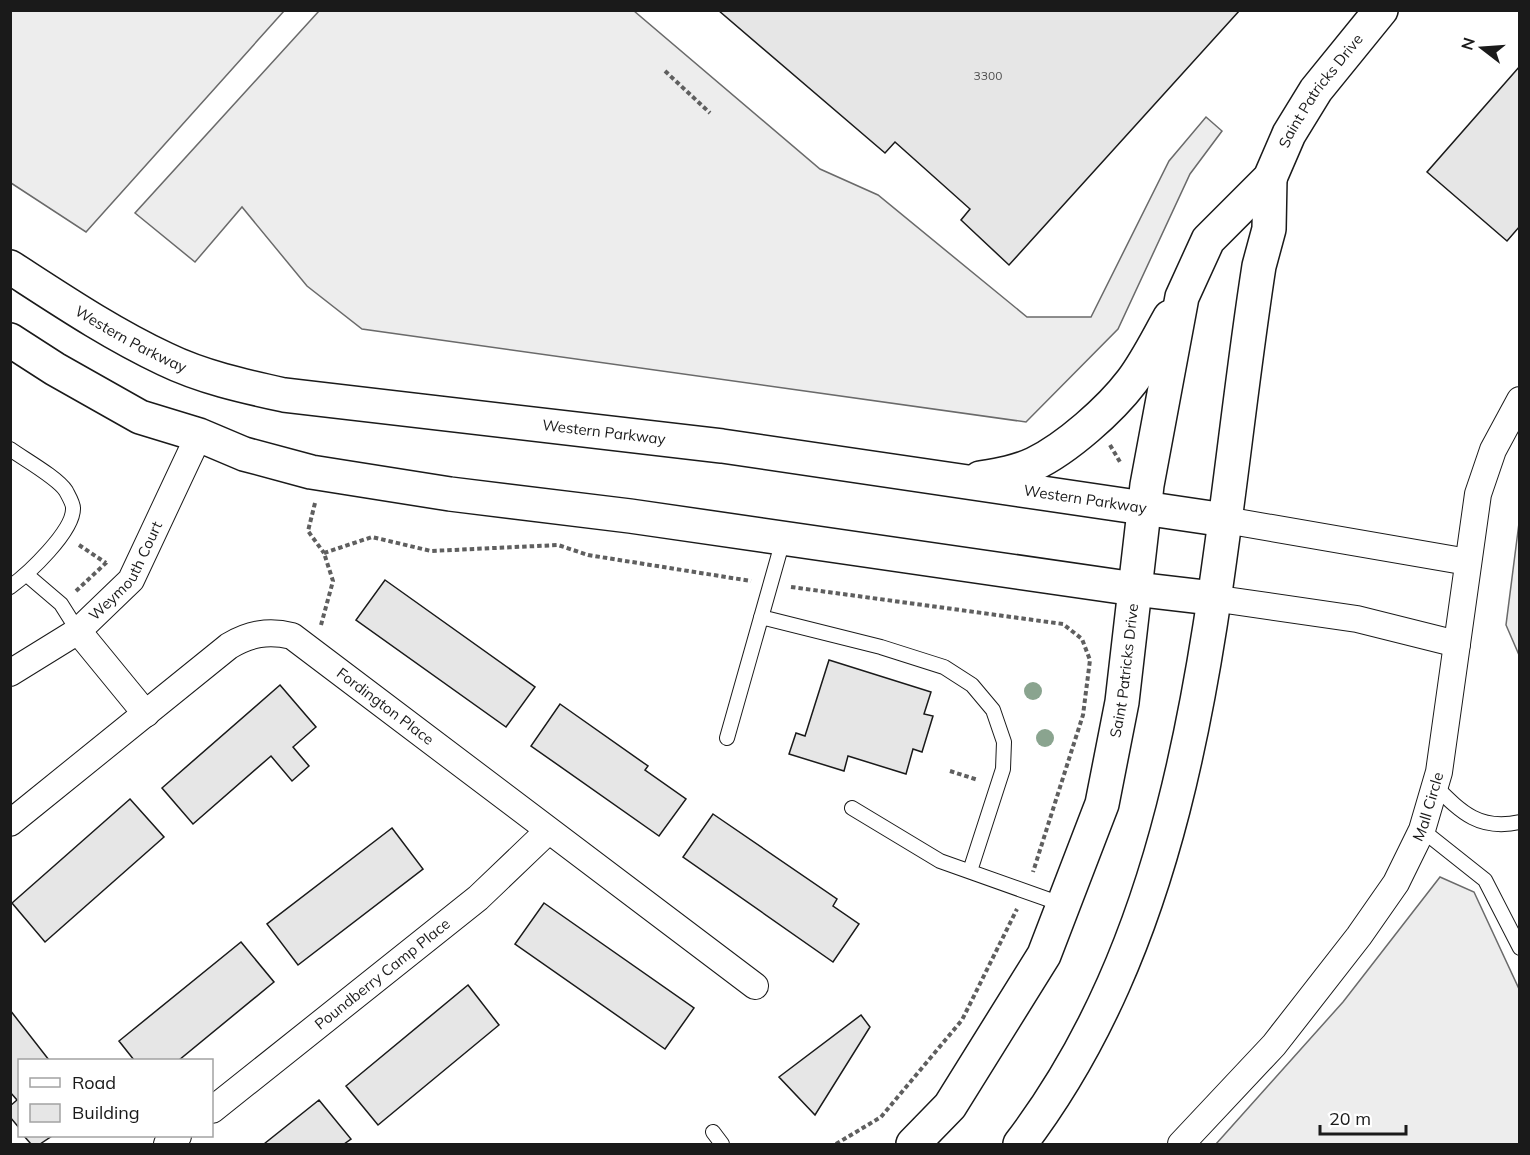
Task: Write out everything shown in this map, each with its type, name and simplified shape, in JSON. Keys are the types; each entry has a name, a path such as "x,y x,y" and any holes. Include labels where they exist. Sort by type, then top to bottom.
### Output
{"main road":[{"name":"Saint Patricks Drive","path":"913,1144 950,1106 1044,955 1102,804 1122,702 1144,509 1182,297 1208,240 1270,178 1289,134 1316,90 1375,12"},
{"name":"Saint Patricks Drive","path":"1020,1144 1055,1096 1086,1042 1106,999 1158,866 1181,780 1225,520 1252,309 1259,266 1269,229 1270,178"},
{"name":"Western Parkway","path":"10,267 93,321 166,360 237,385 284,395 355,406 722,446 1225,520"},
{"path":"957,481 1007,473 1034,464 1090,424 1113,404 1133,379 1182,297"},
{"path":"10,340 55,369 140,417 199,435 244,454 311,472 783,540 1212,598"}],"street":[{"name":"Mall Circle","path":"1181,1144 1274,1044 1350,949 1396,883 1422,830 1439,772 1478,494 1492,450 1520,400"},
{"name":"Weymouth Court","path":"10,673 78,631 131,580 199,435"},
{"path":"1225,520 1468,562"},
{"path":"1212,598 1357,619 1457,644"},
{"path":"78,631 146,714"},
{"name":"Fordington Place","path":"10,823 229,646 245,637 279,633 292,636 547,832 755,986"},
{"name":"Poundberry Camp Place","path":"213,1109 478,898 547,832"}],"lane":[{"path":"10,449 65,489 73,507 70,523 27,575 10,586"},
{"path":"727,738 783,540"},
{"path":"27,575 61,604 78,631"},
{"path":"761,617 881,647 944,667 972,685 993,710 1004,742 1003,769 970,871"},
{"path":"1435,786 1463,814 1477,820 1504,826 1520,822"},
{"path":"852,808 940,861 1064,905"},
{"path":"1422,830 1485,880 1520,948"},
{"path":"713,1132 722,1144"}],"path":[{"path":"665,71 710,113"},
{"path":"1109,444 1123,468"},
{"path":"316,500 308,531 324,553 333,581 321,625"},
{"path":"324,553 372,537 431,551 558,545 588,555 770,584 1064,624 1082,639 1090,660 1083,715 1026,892 962,1020 880,1117 836,1144"},
{"path":"75,543 106,563"},
{"path":"61,604 111,558"},
{"path":"950,771 997,787"}],"shaded area":[{"path":"10,11 284,11 86,232 11,183"},
{"path":"319,11 634,11 820,169 878,195 1027,317 1091,317 1169,161 1206,117 1222,131 1190,174 1118,329 1026,422 362,329 307,286 242,207 195,262 135,213"},
{"path":"1519,523 1519,655 1506,625"},
{"path":"1440,877 1474,892 1519,989 1519,1144 1216,1144 1343,1002"}],"building":[{"path":"718,10 1240,10 1009,265 961,220 970,209 895,142 885,153"},
{"path":"1520,66 1520,226 1507,241 1427,172"},
{"path":"385,580 535,687 506,727 356,620"},
{"path":"829,660 931,692 924,714 933,716 922,752 913,749 906,774 848,756 844,771 789,754 796,733 805,736"},
{"path":"280,685 316,727 293,747 309,766 292,781 271,756 193,824 162,788"},
{"path":"560,704 648,766 645,770 686,799 659,836 531,746"},
{"path":"130,799 164,837 45,942 12,903"},
{"path":"713,814 837,899 833,906 859,924 833,962 683,857"},
{"path":"392,828 423,869 298,965 267,924"},
{"path":"544,903 694,1008 665,1049 515,944"},
{"path":"241,942 274,982 180,1059 133,1059 119,1041"},
{"path":"468,985 499,1025 378,1125 346,1086"},
{"path":"10,1010 48,1059 18,1059 18,1127 10,1117 10,1106 17,1100 10,1092"},
{"path":"861,1015 870,1027 815,1115 779,1077"},
{"path":"319,1100 351,1139 344,1144 264,1144"},
{"path":"25,1137 50,1137 40,1144 31,1144"}]}
